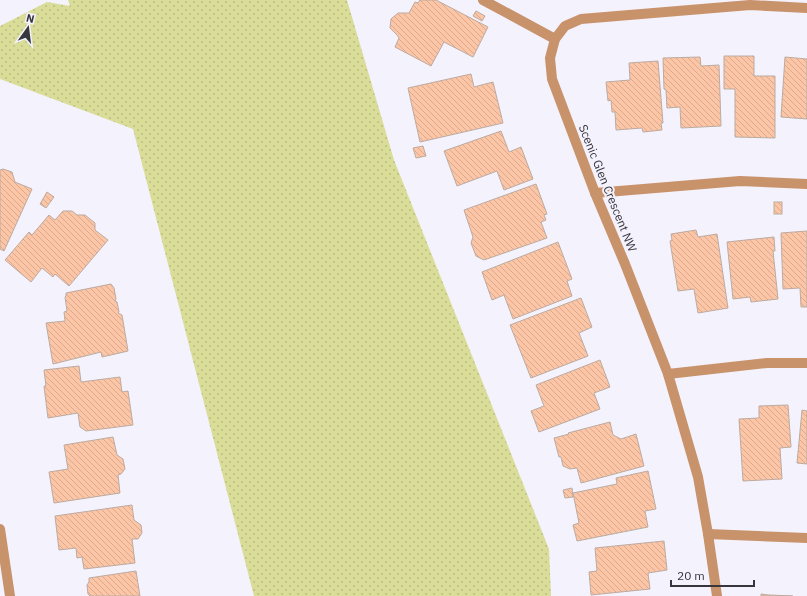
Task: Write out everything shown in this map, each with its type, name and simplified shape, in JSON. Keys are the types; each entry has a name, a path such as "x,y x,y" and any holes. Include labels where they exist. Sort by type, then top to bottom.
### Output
{"street":[{"path":"483,0 554,39 565,26 581,19 750,5 807,8"},
{"name":"Scenic Glen Crescent NW","path":"554,39 550,58 552,79 595,193 668,374 698,477 717,596"},
{"path":"595,193 740,181 807,184"},
{"path":"668,374 767,363 807,363"},
{"path":"0,529 10,596"},
{"path":"708,534 807,538"}],"green space":[{"path":"68,0 347,0 394,160 549,549 551,596 254,596 133,129 0,79 0,26 47,2 70,6"}],"building":[{"path":"420,0 436,0 488,27 473,57 444,42 431,66 395,47 399,38 390,28 391,19 398,13 409,13 415,2 418,3"},
{"path":"476,11 485,16 482,21 473,16"},
{"path":"724,56 754,56 754,76 775,76 775,138 735,137 735,89 724,89"},
{"path":"700,57 701,66 719,65 721,126 681,128 680,107 667,108 666,90 664,89 663,58"},
{"path":"785,57 807,59 807,119 781,117"},
{"path":"658,61 663,123 661,123 662,130 643,132 642,128 616,130 615,112 612,112 611,100 608,101 606,82 630,80 629,63"},
{"path":"471,74 474,87 493,82 503,123 420,142 408,88"},
{"path":"501,131 509,152 521,147 533,179 504,190 497,171 457,186 444,151"},
{"path":"423,146 426,156 416,158 413,148"},
{"path":"3,169 12,172 15,182 32,189 4,251 0,249 0,170"},
{"path":"536,184 547,214 544,215 546,220 541,222 547,238 484,260 476,256 471,243 473,237 464,210"},
{"path":"47,192 54,197 46,208 40,204"},
{"path":"774,202 782,202 782,214 774,214"},
{"path":"63,211 72,211 77,215 85,215 95,223 95,230 108,240 69,286 55,274 53,277 42,268 31,282 5,260 29,232 32,235 49,215 55,220"},
{"path":"696,230 698,237 717,234 728,308 698,313 694,289 678,291 670,241 672,240 671,234"},
{"path":"807,231 807,307 801,307 800,288 783,289 781,233"},
{"path":"774,237 775,251 773,251 778,299 751,302 750,297 733,299 727,242"},
{"path":"558,242 572,279 567,281 572,296 513,319 504,295 492,300 482,272"},
{"path":"111,284 114,288 118,313 122,315 128,351 102,357 101,352 53,364 46,323 65,321 64,312 67,311 65,297 66,293"},
{"path":"581,298 592,327 579,333 588,356 531,378 510,325"},
{"path":"600,360 610,387 594,393 600,409 539,432 531,411 544,406 536,385"},
{"path":"79,366 81,382 120,377 122,392 128,391 133,425 86,431 80,427 78,413 48,418 44,386 46,386 44,370"},
{"path":"788,405 791,447 780,448 782,479 743,481 739,419 759,418 759,406"},
{"path":"802,410 807,411 807,464 797,463"},
{"path":"610,422 613,435 621,439 636,434 644,466 581,483 577,468 570,469 563,466 554,438"},
{"path":"113,437 117,455 123,459 125,469 118,475 120,493 54,503 49,472 68,469 64,445"},
{"path":"648,471 656,509 645,511 648,527 577,541 573,525 579,523 573,493 617,484 616,478"},
{"path":"572,488 573,497 565,498 563,490"},
{"path":"132,505 134,520 141,525 142,533 138,539 132,539 135,563 84,569 82,557 77,558 76,548 59,550 55,516"},
{"path":"664,541 667,570 648,573 650,589 591,595 589,572 597,571 595,548"},
{"path":"136,571 140,596 90,596 88,594 87,585 89,578"},
{"path":"761,594 769,595 793,596 761,596"}]}
